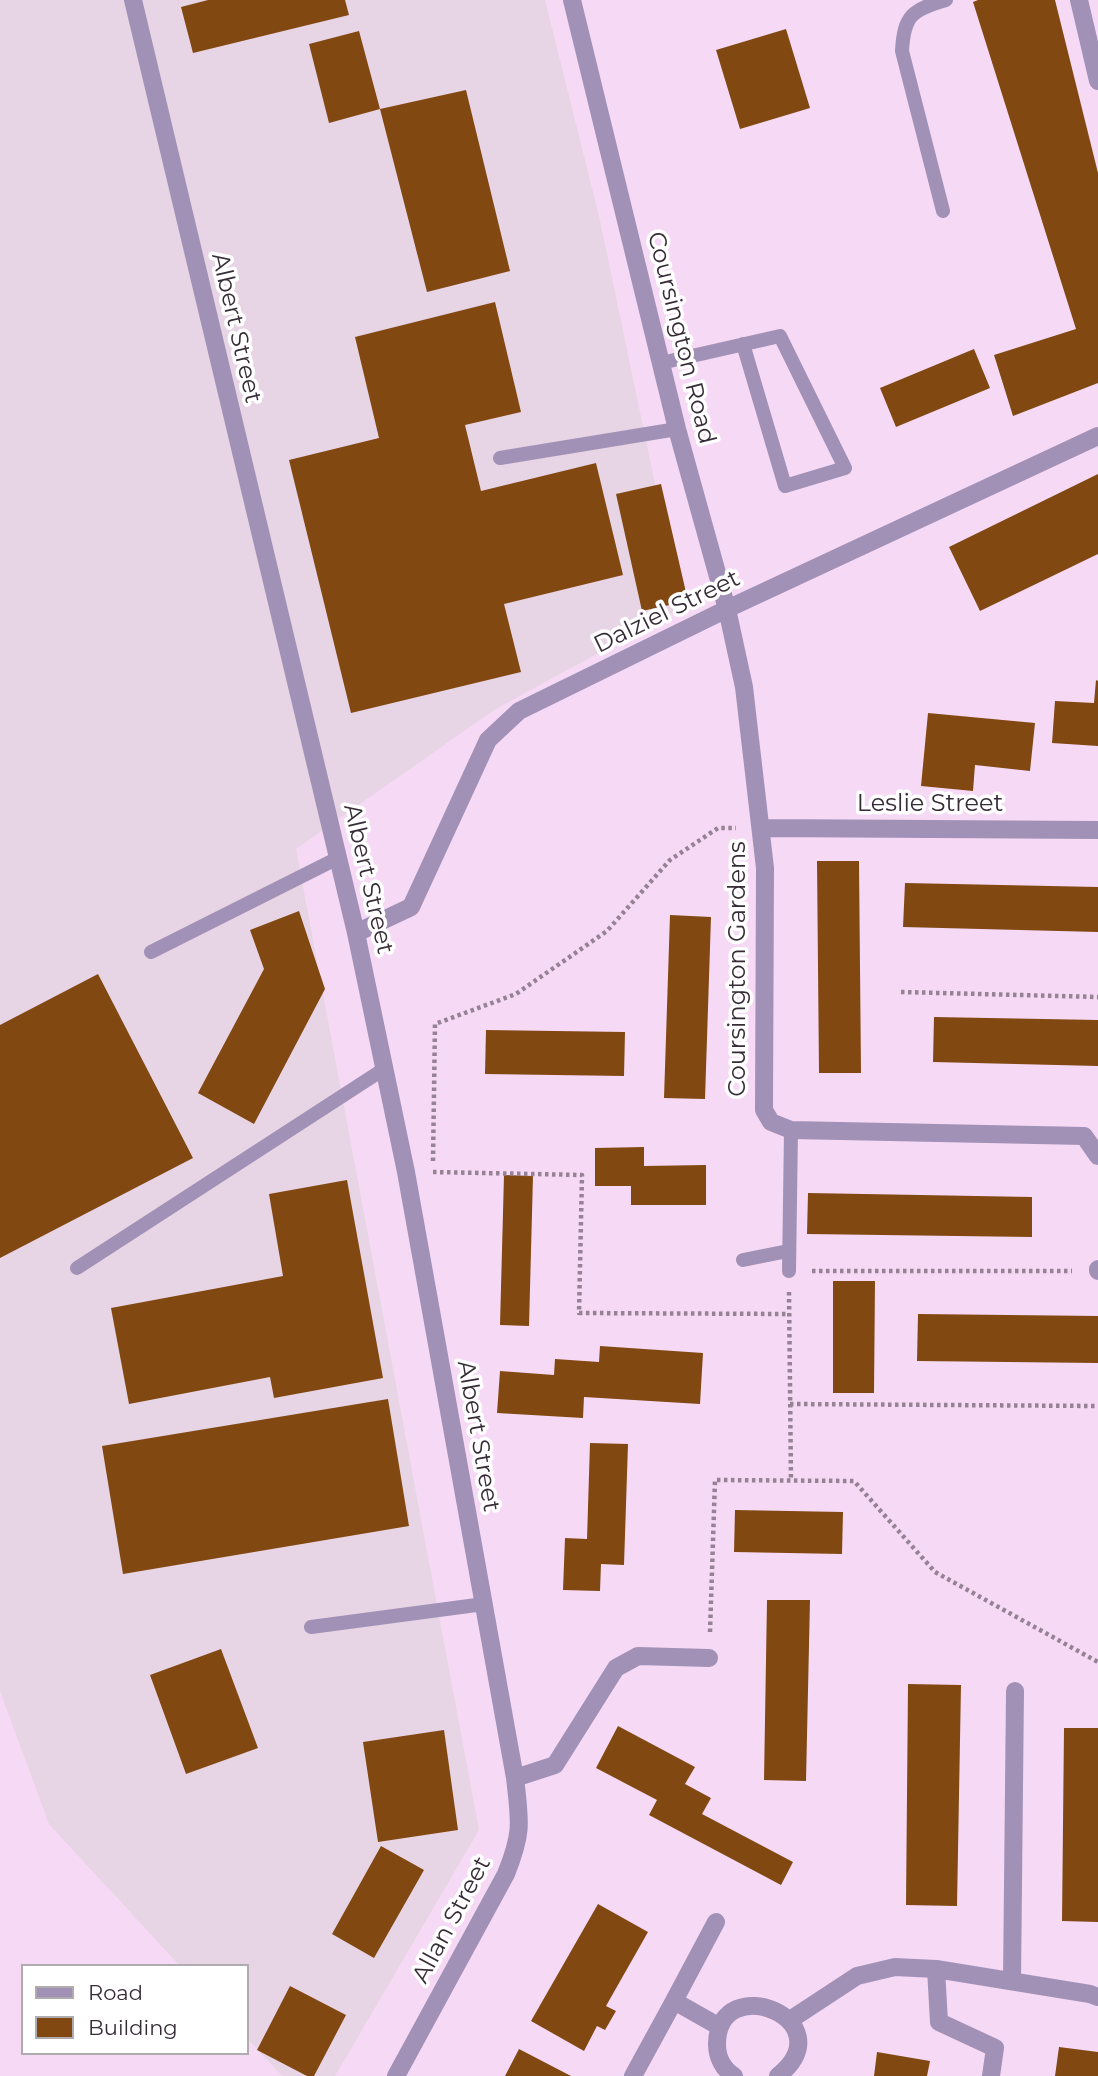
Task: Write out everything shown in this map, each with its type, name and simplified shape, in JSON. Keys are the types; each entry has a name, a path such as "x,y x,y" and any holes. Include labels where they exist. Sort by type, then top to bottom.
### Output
{"street":[{"name":"Albert Street","path":"132,0 356,933 406,1172 515,1778"},
{"name":"Coursington Road","path":"572,0 677,429 727,610 744,687"},
{"path":"1079,0 1098,81"},
{"name":"Dalziel Street","path":"356,933 411,907 488,740 519,711 1098,436"},
{"name":"Coursington Gardens","path":"744,687 765,868 764,1110 771,1122 791,1130"},
{"name":"Leslie Street","path":"762,828 1098,830"},
{"path":"791,1130 1084,1136 1098,1156"},
{"path":"515,1778 555,1765 616,1668 638,1656 709,1658"},
{"path":"1012,1981 1015,1690"},
{"name":"Allan Street","path":"396,2076 506,1874 516,1849 521,1827 515,1778"},
{"path":"633,2076 716,1922"},
{"path":"790,2020 858,1976 895,1966 936,1969 1098,1997"},
{"path":"936,1969 939,2022 995,2048 991,2076"},
{"path":"674,2001 720,2027"},
{"path":"734,2076 722,2063 717,2051 720,2027 727,2017 748,2005 772,2008 790,2020 797,2039 796,2050 785,2070 778,2076"}],"lane":[{"path":"943,211 902,51 903,29 912,14 946,0"},
{"path":"661,363 743,344 780,336 845,468 785,486 743,344"},
{"path":"500,458 677,429"},
{"path":"151,953 338,858"},
{"path":"77,1268 384,1069"},
{"path":"789,1271 791,1130"},
{"path":"743,1260 788,1251"},
{"path":"311,1627 484,1604"}],"path":[{"path":"433,1172 435,1024 516,994 563,963 607,931 670,860 718,828 762,828"},
{"path":"901,992 1098,997"},
{"path":"406,1172 582,1175 579,1313 789,1314"},
{"path":"791,1480 789,1271 1098,1270"},
{"path":"790,1404 1098,1406"},
{"path":"709,1658 715,1480 791,1480 854,1481 935,1572 1098,1662"}],"shaded area":[{"path":"0,0 545,0 599,216 681,608 494,710 296,849 479,1830 335,2076 282,2076 248,2039 248,1964 178,1964 49,1824 0,1691"}],"building":[{"path":"208,0 345,0 349,15 193,53 181,7"},
{"path":"1055,0 1098,173 1098,383 1013,416 994,355 1076,329 973,2"},
{"path":"786,29 810,108 740,129 716,50"},
{"path":"359,31 380,109 329,123 309,44"},
{"path":"466,90 510,271 427,292 380,109"},
{"path":"495,302 521,412 465,425 481,491 596,463 623,575 504,604 521,672 351,713 289,460 379,438 355,337"},
{"path":"974,349 990,388 896,427 880,388"},
{"path":"1098,474 1098,554 980,611 949,547"},
{"path":"661,484 688,601 642,611 616,494"},
{"path":"1096,680 1098,746 1052,743 1055,701 1094,703"},
{"path":"928,713 1035,723 1030,771 975,765 973,791 921,786"},
{"path":"817,861 859,861 861,1073 819,1073"},
{"path":"905,883 1098,887 1098,932 903,927"},
{"path":"299,911 325,989 254,1124 198,1093 264,969 250,930"},
{"path":"670,915 711,917 705,1099 664,1098"},
{"path":"98,974 193,1158 0,1258 0,1025"},
{"path":"934,1017 1098,1020 1098,1066 933,1062"},
{"path":"486,1030 625,1032 624,1076 485,1074"},
{"path":"644,1147 644,1166 706,1165 706,1205 631,1205 631,1186 595,1186 595,1148"},
{"path":"504,1175 533,1176 529,1326 500,1325"},
{"path":"347,1180 383,1378 274,1398 270,1377 129,1404 111,1308 283,1276 269,1194"},
{"path":"808,1193 1032,1197 1032,1237 807,1234"},
{"path":"833,1281 875,1281 874,1393 833,1393"},
{"path":"918,1314 1098,1316 1098,1363 917,1361"},
{"path":"600,1346 703,1353 700,1404 584,1397 583,1418 497,1413 500,1371 554,1375 555,1359 599,1362"},
{"path":"388,1399 409,1526 123,1574 102,1446"},
{"path":"590,1443 628,1444 624,1565 601,1564 600,1591 563,1590 565,1538 587,1539"},
{"path":"735,1510 843,1512 842,1554 734,1552"},
{"path":"767,1600 810,1600 806,1781 764,1780"},
{"path":"221,1649 258,1748 186,1774 150,1675"},
{"path":"908,1684 961,1685 957,1906 906,1905"},
{"path":"618,1726 695,1767 685,1784 711,1798 702,1814 793,1862 781,1885 649,1815 657,1800 596,1768"},
{"path":"1064,1728 1098,1728 1098,1922 1062,1921"},
{"path":"444,1730 458,1830 378,1842 363,1742"},
{"path":"381,1846 424,1870 374,1958 332,1934"},
{"path":"598,1904 648,1932 606,2006 616,2011 605,2030 597,2026 584,2051 531,2021"},
{"path":"290,1986 346,2015 314,2076 307,2076 257,2050"},
{"path":"1059,2047 1098,2052 1098,2076 1055,2076"},
{"path":"519,2049 571,2076 505,2076"},
{"path":"877,2052 930,2061 927,2076 874,2076"}]}
